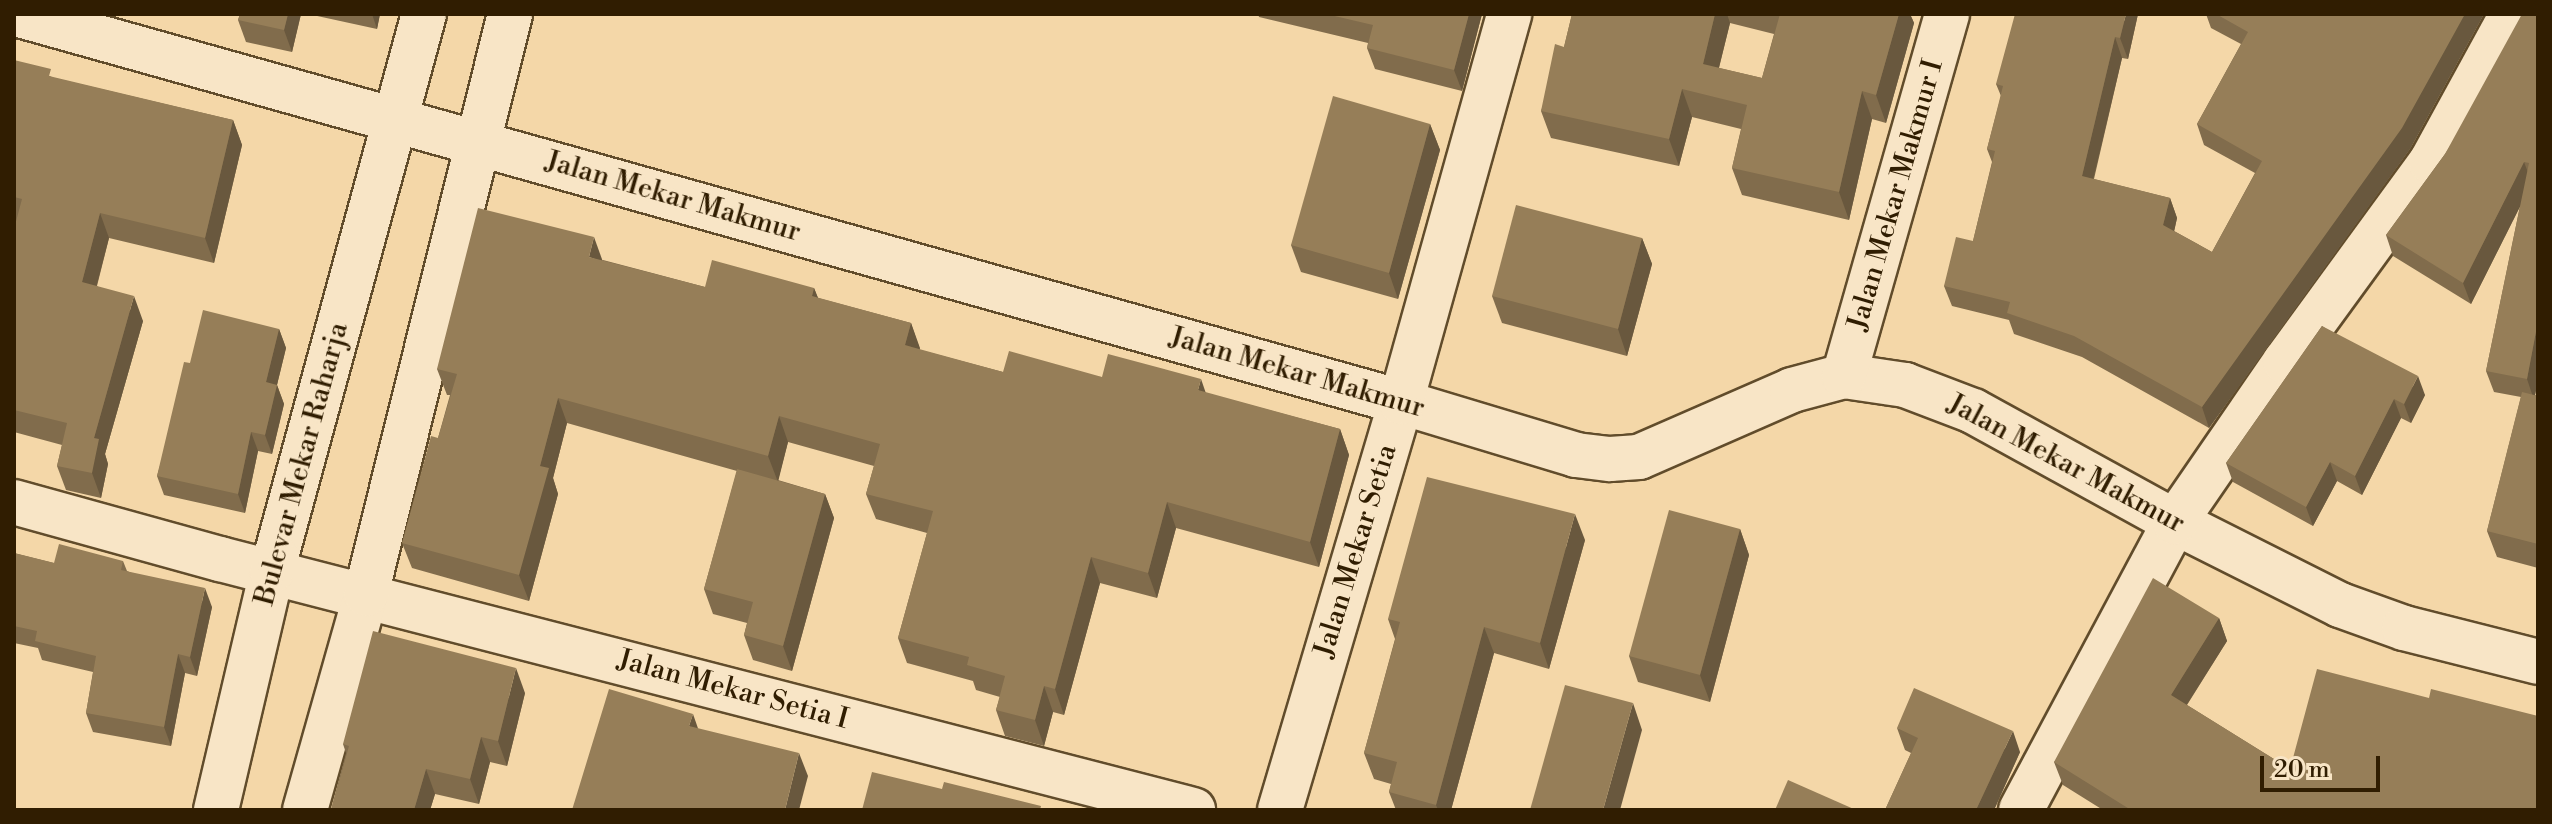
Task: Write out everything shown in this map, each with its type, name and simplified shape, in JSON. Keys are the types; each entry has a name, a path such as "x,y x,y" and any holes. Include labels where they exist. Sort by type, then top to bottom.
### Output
{"street":[{"name":"Jalan Mekar Makmur","path":"16,14 1401,402 1576,455 1610,459 1639,457 1792,390 1844,376 1905,385 1973,411 2175,522 2340,605 2404,628 2538,662"},
{"name":"Bulevar Mekar Raharja","path":"216,810 272,571 424,14"},
{"path":"305,810 366,594 510,14"},
{"name":"Jalan Mekar Setia","path":"1280,810 1401,402 1509,14"},
{"name":"Jalan Mekar Makmur I","path":"1844,376 1947,14"},
{"path":"2021,810 2175,522 2285,362 2431,162 2512,14"},
{"name":"Jalan Mekar Setia I","path":"14,502 220,559 366,594 1193,810"}],"building":[{"path":"240,14 288,14 284,30 238,20"},
{"path":"1326,14 1469,14 1454,70 1367,48 1373,25"},
{"path":"1572,14 1715,14 1703,64 1762,78 1780,14 1899,14 1876,95 1862,91 1839,192 1732,168 1747,105 1682,89 1669,139 1541,111 1555,44 1564,47"},
{"path":"2015,14 2126,14 2120,38 2115,37 2082,176 2170,198 2163,225 2212,252 2262,161 2197,124 2248,32 2216,14 2465,14 2402,128 2202,407 2074,336 2007,313 2010,302 1944,286 1956,237 1973,241 1995,151 1987,149 2003,86 1996,84"},
{"path":"2522,14 2538,14 2538,321 2527,379 2486,371 2529,163 2524,162 2463,283 2386,235 2445,154"},
{"path":"14,60 51,69 49,76 233,120 205,238 100,213 82,282 134,296 94,438 99,439 92,473 57,466 67,423 14,410 14,229 22,199 14,197"},
{"path":"1333,96 1430,124 1389,273 1291,245"},
{"path":"1516,205 1642,238 1618,329 1492,296"},
{"path":"478,208 594,237 589,257 705,287 712,260 814,288 812,296 911,323 905,345 1003,372 1009,351 1102,377 1108,354 1201,379 1198,390 1340,429 1310,542 1167,502 1148,573 1091,557 1055,689 1044,686 1035,720 996,710 1005,676 967,665 969,657 898,638 933,511 866,494 880,444 779,416 768,456 558,398 540,466 549,468 519,575 402,543 431,436 438,438 457,374 437,369"},
{"path":"203,310 279,329 266,382 277,385 265,435 251,432 238,494 157,476 184,362 190,363"},
{"path":"2322,326 2418,376 2404,404 2394,399 2355,476 2330,462 2306,507 2226,463"},
{"path":"2522,392 2538,396 2538,544 2487,531"},
{"path":"737,469 825,494 783,646 744,635 753,602 704,589"},
{"path":"1427,477 1575,514 1540,643 1484,627 1436,805 1389,792 1397,762 1364,753 1400,622 1388,619"},
{"path":"1669,510 1740,529 1700,675 1629,656"},
{"path":"59,544 123,561 121,570 205,588 190,657 178,654 164,727 86,713 96,656 35,641 37,631 14,626 14,553 54,563"},
{"path":"2153,578 2219,618 2171,695 2290,769 2317,669 2429,698 2431,689 2538,716 2538,810 2131,810 2054,762"},
{"path":"373,631 516,668 498,741 481,737 470,779 426,769 414,810 331,810 349,746 343,744"},
{"path":"1565,685 1633,703 1603,810 1530,810"},
{"path":"1914,688 2013,731 1976,810 1885,810 1918,738 1897,728"},
{"path":"609,689 693,714 689,726 799,753 785,810 572,810"},
{"path":"872,772 942,789 944,782 1041,806 1040,810 862,810"},
{"path":"1788,780 1856,810 1775,810"}]}
